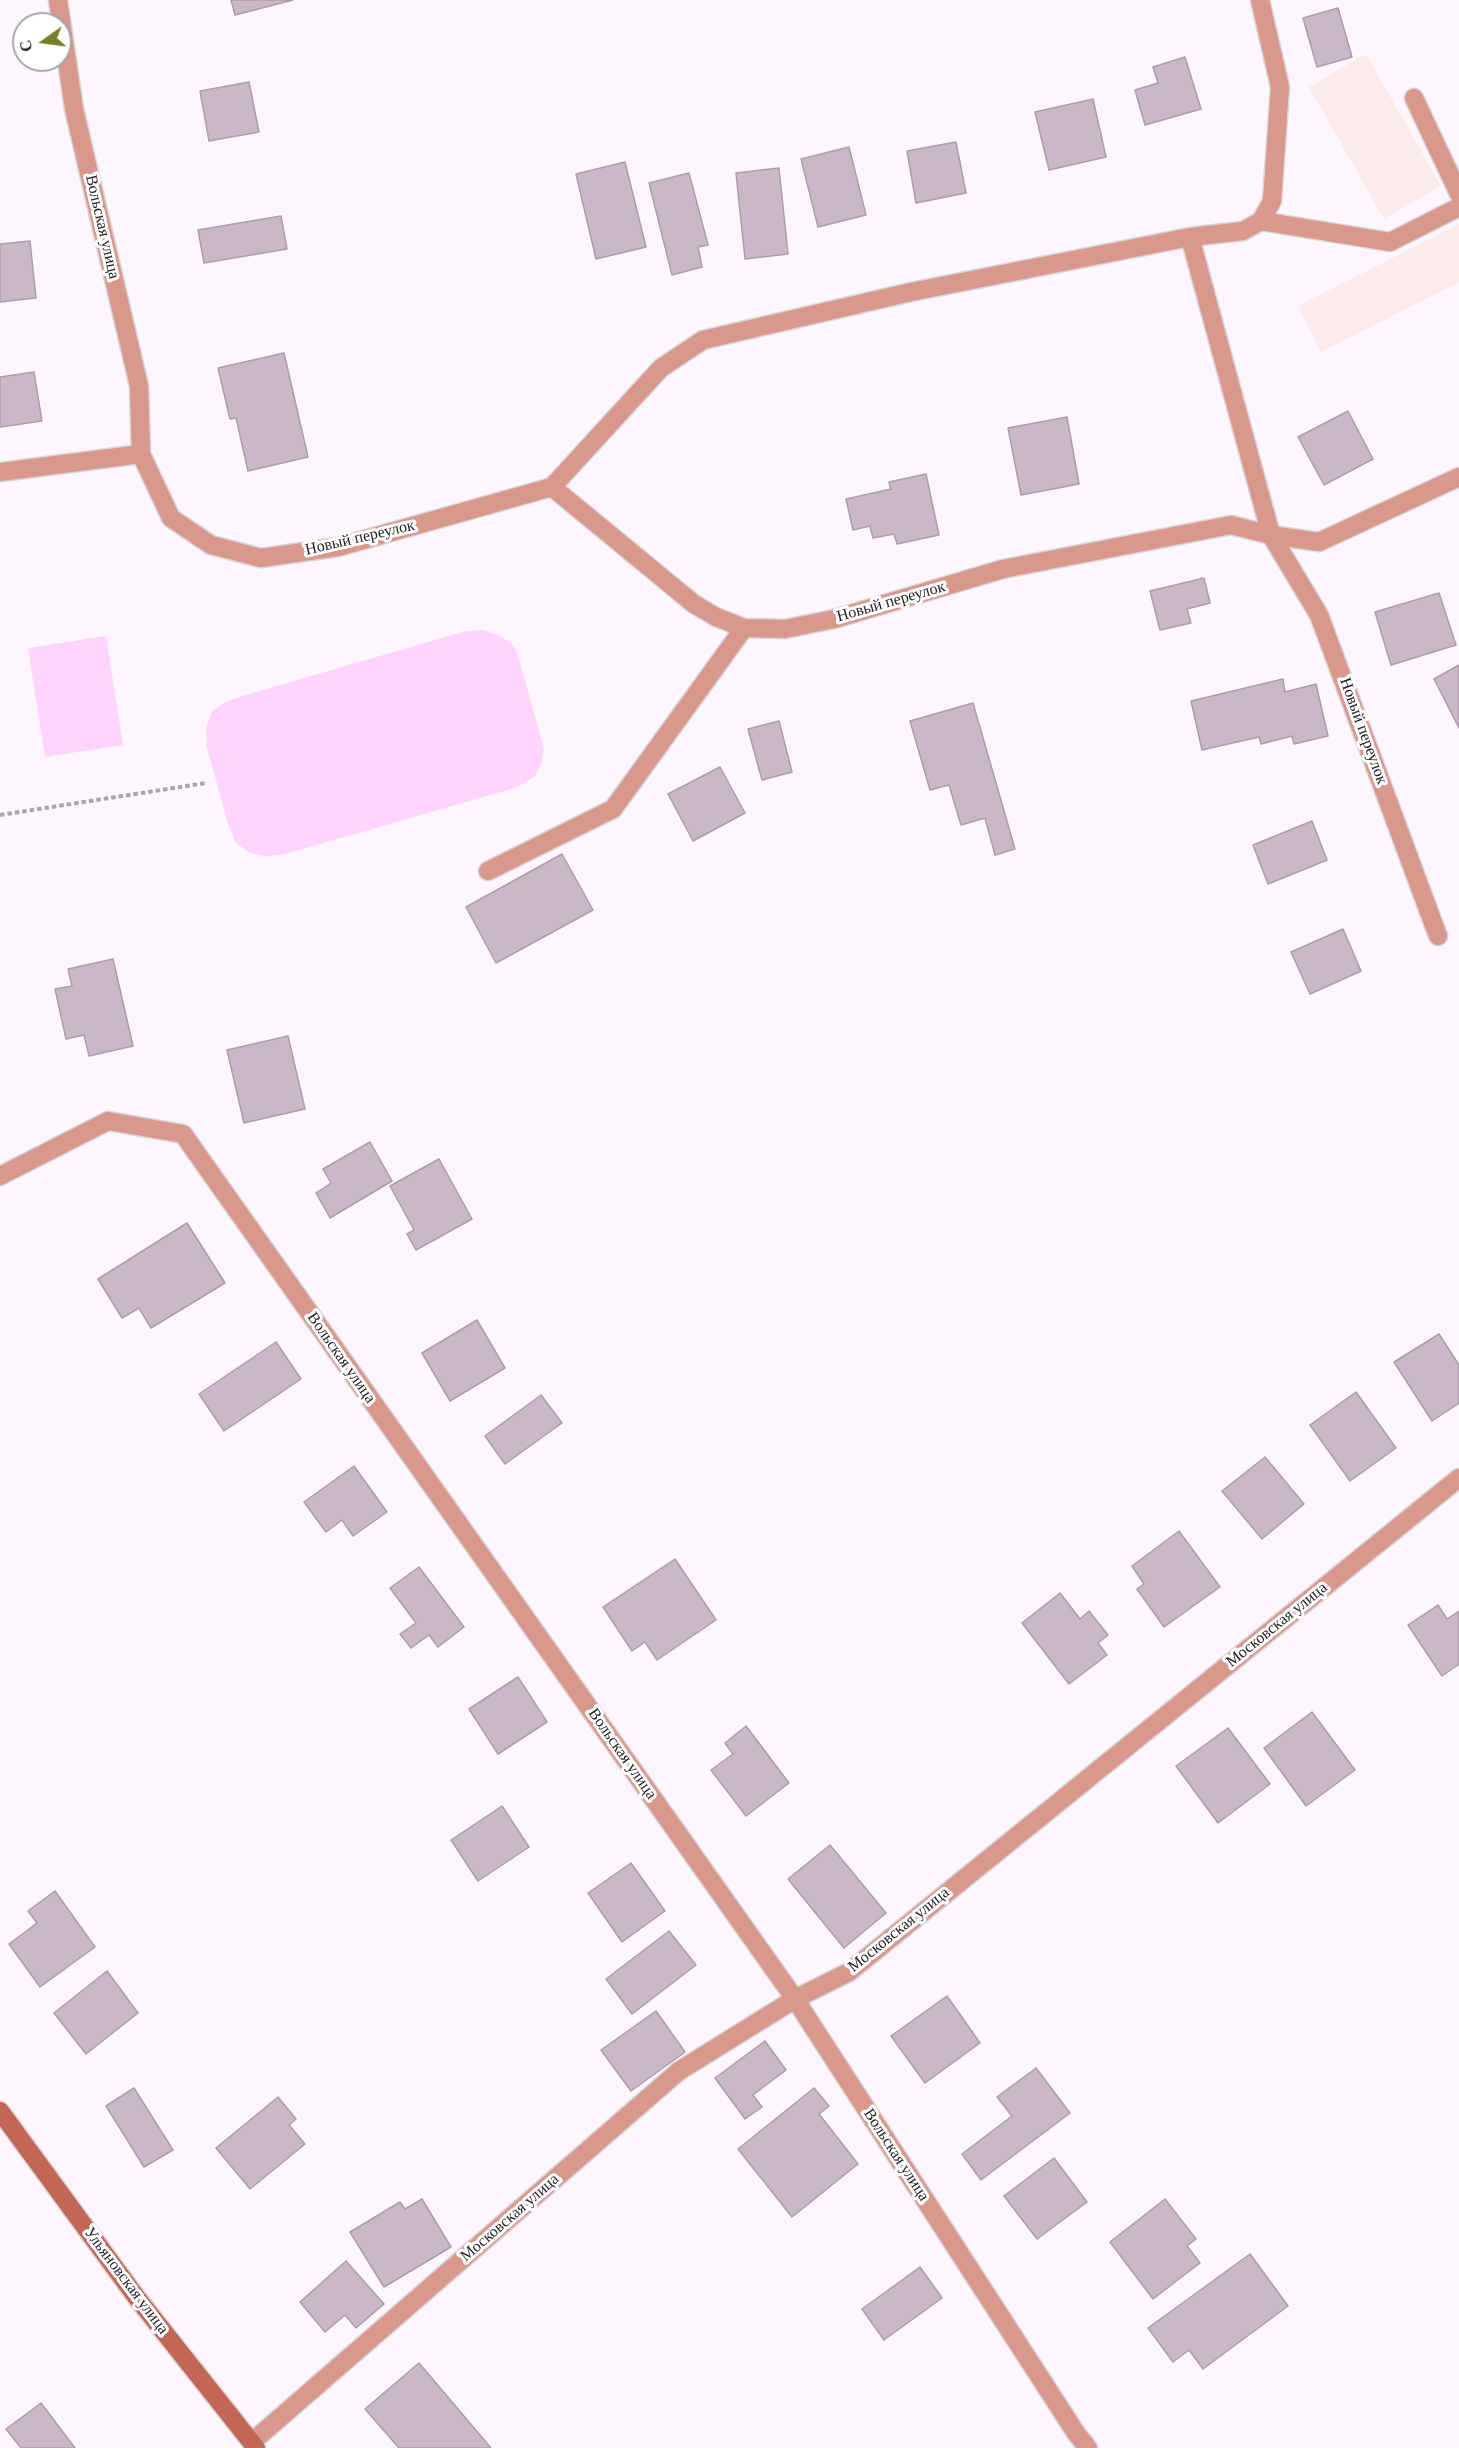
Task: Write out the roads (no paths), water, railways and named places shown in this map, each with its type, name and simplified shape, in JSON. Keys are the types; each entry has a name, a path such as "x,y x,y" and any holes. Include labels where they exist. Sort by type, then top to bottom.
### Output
{"street":[{"name":"Вольская улица","path":"57,0 74,109 139,386 141,454"},
{"path":"552,487 662,368 703,340 911,292 1190,237 1243,231 1261,221 1272,201 1280,87 1260,0"},
{"path":"1414,98 1459,194"},
{"path":"1261,221 1390,242 1459,207"},
{"name":"Новый переулок","path":"1190,237 1271,535 1319,615 1438,936"},
{"path":"0,472 141,454"},
{"name":"Новый переулок","path":"141,454 171,518 211,545 261,558 338,547 552,487 694,604 716,617 744,628 785,629 834,619 1003,569 1231,525 1271,535 1319,542 1451,478 1459,477"},
{"path":"488,871 613,809 744,628"},
{"name":"Вольская улица","path":"0,1176 108,1121 183,1134 795,1999 1069,2423 1088,2448"},
{"name":"Московская улица","path":"254,2445 679,2071 795,1999 849,1972 1459,1478"},
{"name":"Ульяновская улица","path":"0,2110 137,2298 254,2445"}]}
